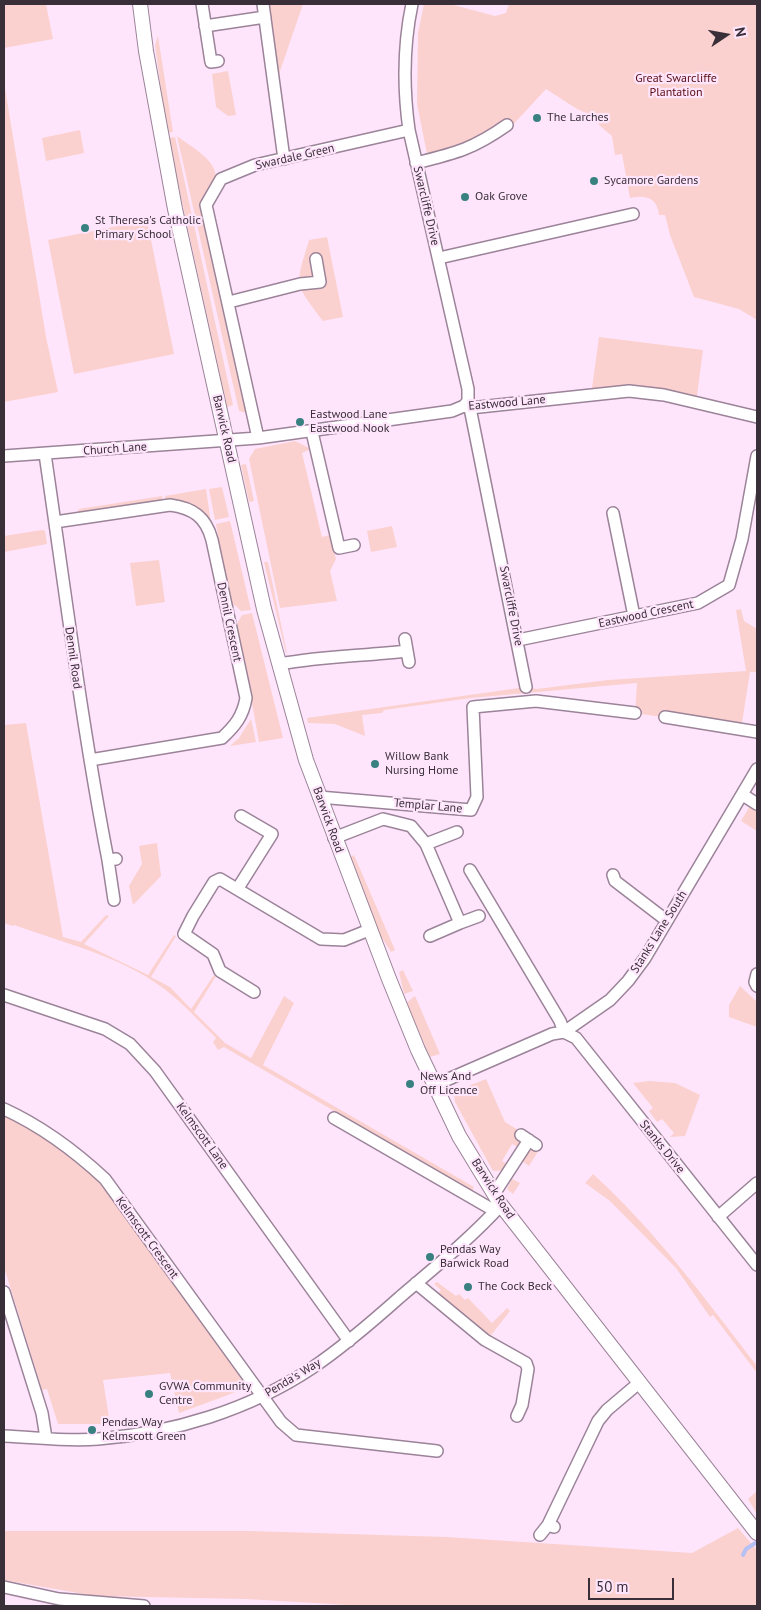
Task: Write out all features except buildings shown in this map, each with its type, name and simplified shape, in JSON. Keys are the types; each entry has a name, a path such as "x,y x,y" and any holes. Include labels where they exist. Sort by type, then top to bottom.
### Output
{"street":[{"name":"Barwick Road","path":"140,4 161,137 263,607 306,760 334,838 418,1050 459,1136 496,1203 640,1382 754,1529"},
{"path":"202,4 211,62 218,61"},
{"path":"263,4 284,159"},
{"name":"Swarcliffe Drive","path":"412,4 406,30 404,65 409,130 468,389 467,407 518,640 526,687"},
{"path":"205,26 265,18"},
{"path":"416,162 461,152 507,125"},
{"name":"Swardale Green","path":"258,438 206,205 221,180 255,165 409,130"},
{"path":"439,258 633,214"},
{"path":"229,302 300,284 320,282 316,259"},
{"name":"Eastwood Lane","path":"226,440 312,432 452,411 467,407 629,392 664,395 757,417"},
{"path":"312,432 339,548 354,545"},
{"name":"Church Lane","path":"4,456 226,440"},
{"name":"Dennil Road","path":"45,454 78,693 90,760 112,860 114,900"},
{"name":"Eastwood Crescent","path":"518,640 698,603 729,585 742,539 757,456"},
{"name":"Dennil Crescent","path":"55,522 170,504 188,508 199,514 205,522 212,540 246,698 244,710 234,727 222,738 90,760"},
{"path":"613,513 634,616"},
{"path":"280,664 320,657 351,657 407,651"},
{"name":"Templar Lane","path":"319,797 471,810 477,797 473,708 536,701 635,713"},
{"path":"665,716 757,732"},
{"name":"Stanks Lane South","path":"434,1085 544,1037 564,1032 610,1000 628,981 645,958 757,769"},
{"path":"743,795 757,804"},
{"path":"238,888 272,834 242,816"},
{"path":"334,838 383,819 411,826 426,844 460,923"},
{"path":"426,844 457,832"},
{"path":"470,870 560,1021 564,1032"},
{"path":"613,875 615,881 666,920"},
{"path":"254,992 220,971 213,954 184,934 192,916 214,882 220,879 238,888 321,939 344,940 370,930"},
{"path":"430,936 479,916"},
{"name":"Kelmscott Lane","path":"4,995 105,1029 130,1044 155,1071 349,1341"},
{"name":"Stanks Drive","path":"564,1032 576,1038 757,1265"},
{"name":"Kelmscott Crescent","path":"4,1109 21,1117 84,1160 105,1180 281,1422 296,1435 437,1451"},
{"path":"334,1118 496,1203"},
{"name":"Penda's Way","path":"4,1436 97,1439 165,1431 209,1417 263,1396 311,1369 349,1341 416,1283 496,1203 529,1140"},
{"path":"718,1217 757,1183"},
{"path":"416,1283 485,1340 526,1364 528,1369 517,1416"},
{"path":"4,1292 42,1414 46,1438"},
{"path":"540,1536 551,1526 598,1420 640,1382"},
{"path":"4,1587 59,1599 144,1606"}],"green space":[{"path":"4,4 46,4 53,39 4,48"},
{"path":"267,4 303,4 278,77"},
{"name":"Great Swarcliffe Plantation","path":"424,4 450,4 495,16 506,13 509,4 757,4 757,320 739,309 694,297 670,235 665,215 659,215 656,204 645,197 630,198 622,154 615,155 612,136 600,126 593,116 577,109 546,89 510,128 504,119 468,142 427,154 417,104 418,33"},
{"path":"158,36 173,132 167,133 155,45"},
{"path":"228,71 236,115 228,116 216,107 212,74"},
{"path":"4,82 46,337 58,392 4,402"},
{"path":"80,130 84,153 46,161 42,138"},
{"path":"177,136 202,154 215,171 216,178 207,190 203,203 247,413 239,411"},
{"path":"175,137 233,405 227,407 168,138"},
{"path":"147,220 174,354 74,374 48,240"},
{"path":"327,237 343,317 323,321 302,291 300,276 309,240"},
{"path":"599,337 703,350 696,403 664,395 591,395"},
{"path":"295,441 311,449 302,453 322,537 330,535 336,559 330,571 337,601 280,608 249,459 255,449"},
{"path":"246,464 254,501 249,502 241,465"},
{"path":"222,487 229,517 215,520 209,489"},
{"path":"206,489 211,523 192,506 180,501 166,500 165,496"},
{"path":"162,496 163,500 77,513 79,509"},
{"path":"230,521 251,610 241,611 236,606 228,603 217,543 219,542 216,524"},
{"path":"392,526 397,547 371,552 367,531"},
{"path":"45,531 47,544 4,552 4,536"},
{"path":"159,560 165,602 136,606 130,563"},
{"path":"264,562 268,562 287,653 286,653"},
{"path":"741,609 744,621 757,629 757,672 750,672 741,729 635,713 637,683 471,698 384,710 382,713 362,715 365,736 335,724 308,723 307,718 526,687 537,689 608,680 746,671 736,610"},
{"path":"252,613 283,738 259,742 250,692 234,629 242,615"},
{"path":"251,719 256,742 230,746 239,738"},
{"path":"26,723 63,937 81,942 106,915 109,916 84,944 148,975 174,935 176,936 151,977 170,987 191,1009 214,975 216,976 194,1012 225,1043 251,1058 284,996 294,1003 263,1065 474,1187 472,1191 224,1047 218,1050 213,1042 216,1038 191,1012 163,988 129,967 91,951 4,923 4,725"},
{"path":"757,794 757,831 741,821"},
{"path":"157,843 161,876 133,905 129,886 142,864 139,846"},
{"path":"354,855 395,950 391,952 375,927 348,858"},
{"path":"403,970 413,991 404,994 399,972"},
{"path":"740,986 757,1002 757,1027 729,1017 729,1005"},
{"path":"415,996 440,1054 430,1057 406,1003"},
{"path":"486,1079 505,1122 518,1130 515,1136 519,1141 520,1148 512,1144 502,1161 509,1165 498,1171 493,1171 455,1102 454,1095 458,1090"},
{"path":"649,1081 675,1083 700,1095 685,1136 670,1137 674,1133 662,1119 657,1122 649,1111 653,1108 633,1083"},
{"path":"4,1115 31,1129 57,1146 104,1186 246,1382 244,1389 179,1413 170,1373 103,1380 110,1424 58,1424 47,1389 42,1390 4,1267"},
{"path":"533,1149 539,1150 529,1166 522,1161 528,1152"},
{"path":"593,1174 638,1219 679,1266 757,1366 757,1373 713,1315 710,1317 676,1268 610,1201 585,1183"},
{"path":"512,1179 520,1183 513,1194 507,1189"},
{"path":"437,1282 456,1296 459,1294 465,1300 468,1298 492,1323 507,1308 510,1311 488,1339 430,1289 432,1288 438,1293 441,1290 434,1284"},
{"path":"757,1491 757,1514 748,1499"},
{"path":"738,1528 757,1550 757,1606 365,1606 246,1599 95,1596 4,1580 4,1531 249,1531 447,1537 692,1553"}],"waterway":[{"path":"743,1555 746,1549 757,1542"}],"place":[{"name":"The Larches","path":"537,118"},
{"name":"Sycamore Gardens","path":"594,181"},
{"name":"Oak Grove","path":"465,197"},
{"name":"St Theresa's Catholic Primary School","path":"85,228"},
{"name":"Eastwood Lane Eastwood Nook","path":"300,422"},
{"name":"Willow Bank Nursing Home","path":"375,764"},
{"name":"News And Off Licence","path":"410,1084"},
{"name":"Pendas Way Barwick Road","path":"430,1257"},
{"name":"The Cock Beck","path":"468,1287"},
{"name":"GVWA Community Centre","path":"149,1394"},
{"name":"Pendas Way Kelmscott Green","path":"92,1430"}]}
